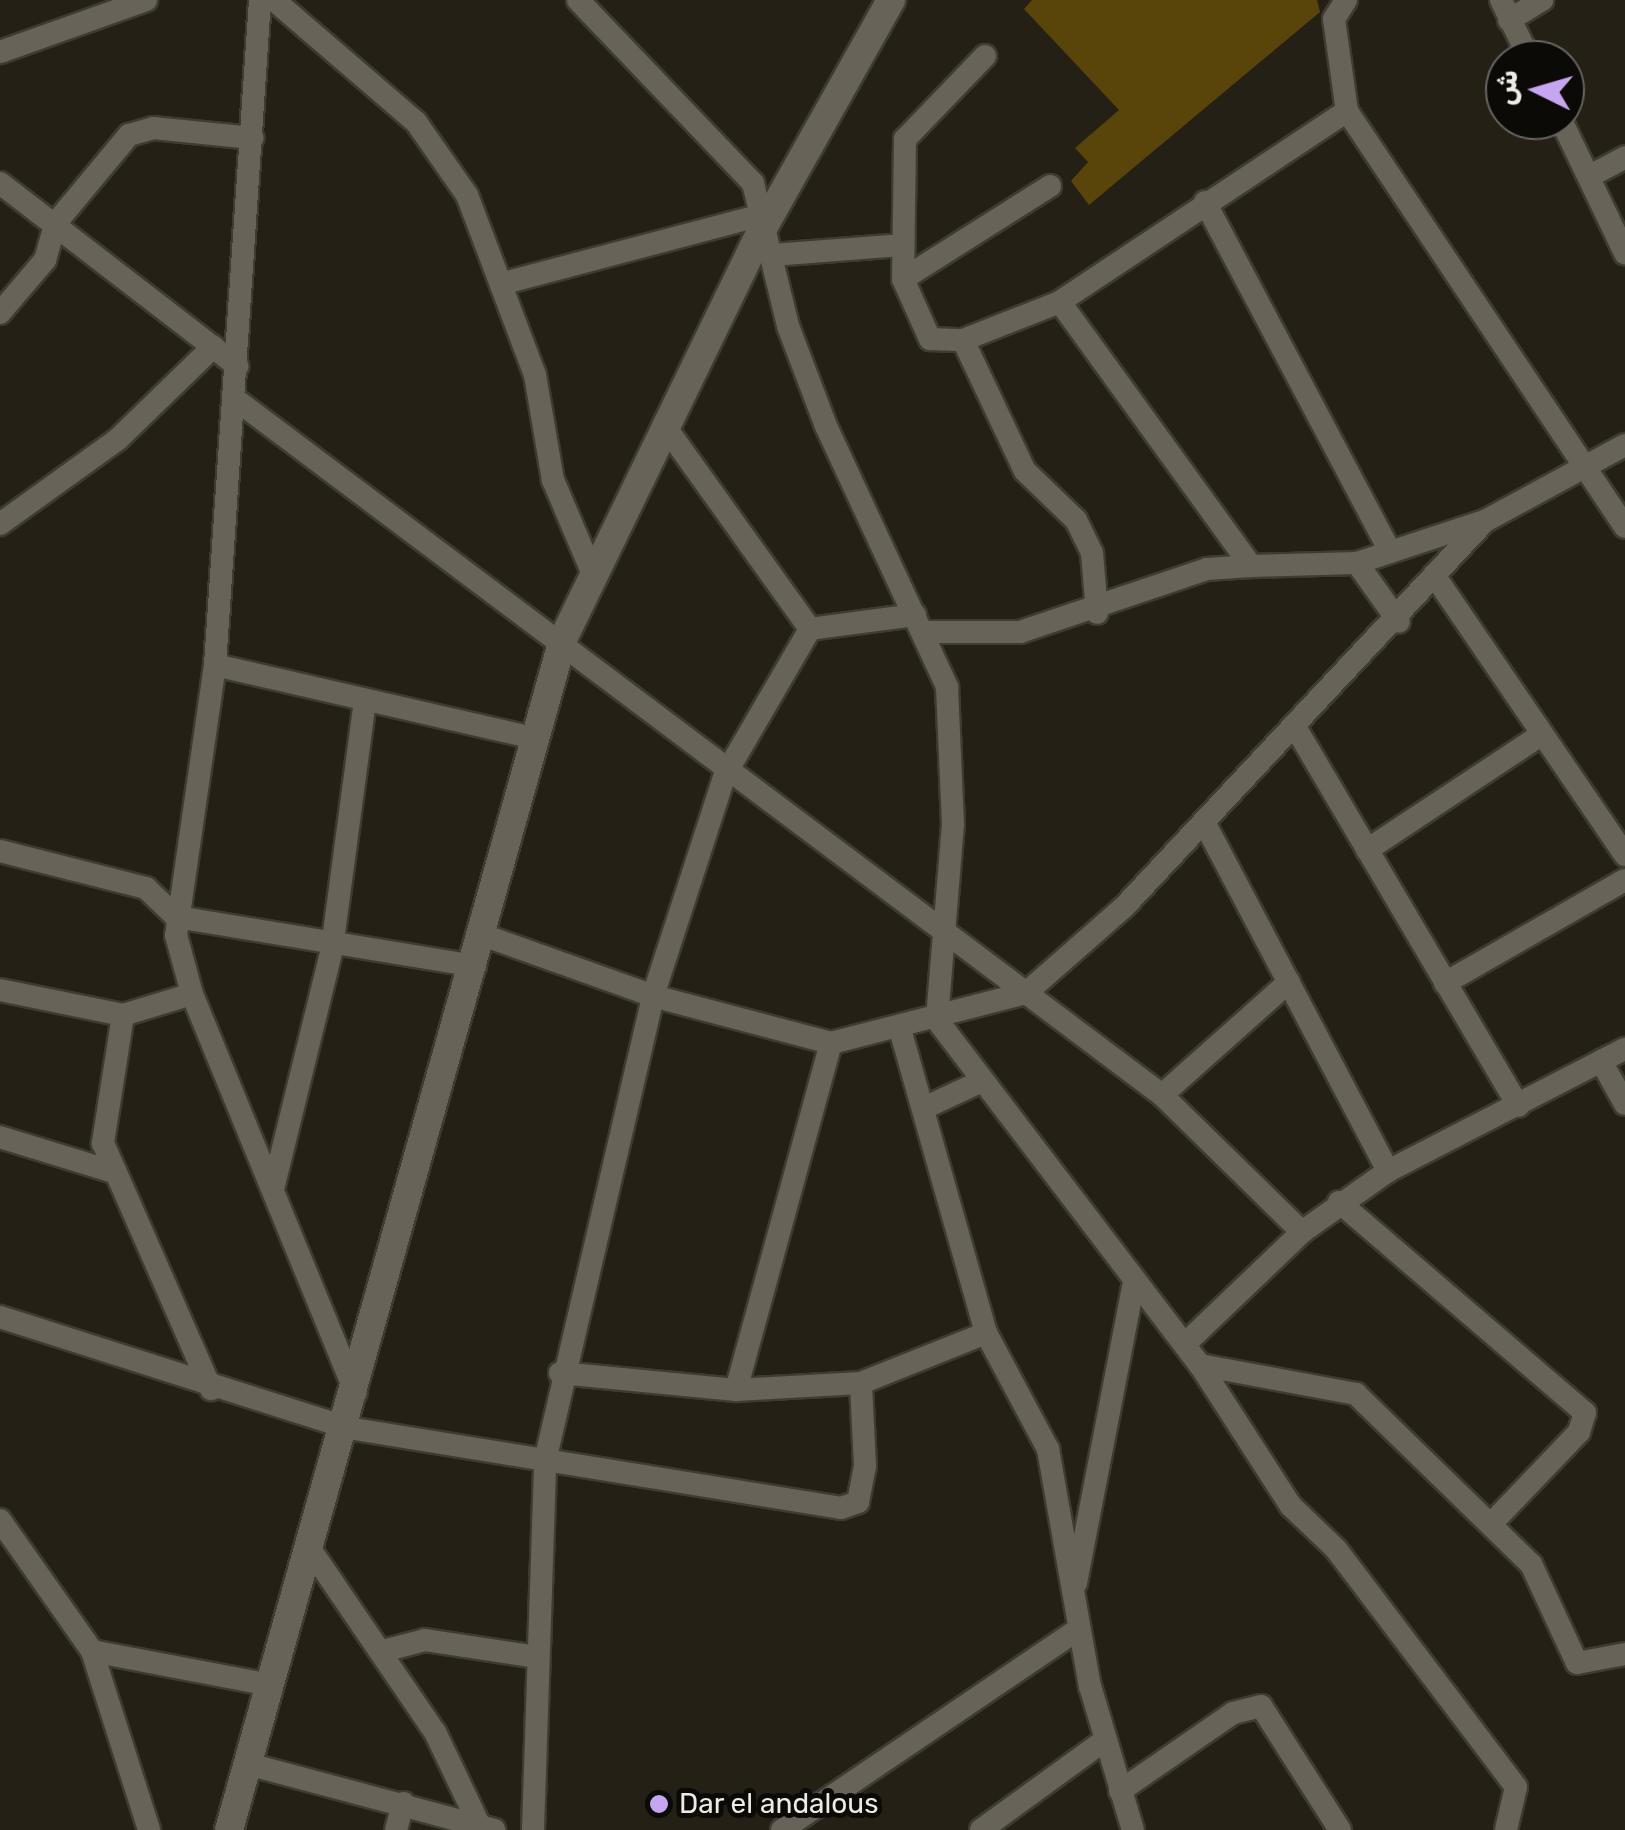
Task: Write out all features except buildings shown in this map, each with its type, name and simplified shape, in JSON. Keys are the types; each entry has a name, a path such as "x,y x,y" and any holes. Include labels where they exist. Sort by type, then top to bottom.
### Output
{"street":[{"path":"0,52 146,0"},
{"path":"260,0 215,666 176,917 192,994 356,1393"},
{"path":"274,0 442,152 504,283 534,375 554,480 592,572"},
{"path":"578,0 742,168 826,426 947,687 954,745 937,1020 1185,1344 1291,1506 1336,1549 1516,1787 1506,1830"},
{"path":"1346,0 1334,20 1347,111 1580,466 1625,527"},
{"path":"1520,40 1505,10 1542,0"},
{"path":"229,1830 348,1428 563,639 592,572 669,432 764,234 887,2"},
{"path":"986,56 912,124 901,245 903,278 930,339 963,340 1060,302 1347,111"},
{"path":"0,314 46,260 55,224 128,135 153,128 253,138"},
{"path":"1571,140 1625,253"},
{"path":"1590,176 1625,157"},
{"path":"0,183 237,366"},
{"path":"903,278 1050,186"},
{"path":"1205,202 1390,551"},
{"path":"504,283 764,234 901,245"},
{"path":"1060,302 1251,566"},
{"path":"963,340 1024,471 1076,520 1092,553 1096,613"},
{"path":"0,524 117,440 213,347"},
{"path":"235,399 563,639 725,775 1162,1095 1302,1232"},
{"path":"669,432 810,629"},
{"path":"810,629 919,623 987,636 1096,613 1207,569 1357,562 1484,521 1625,445"},
{"path":"482,935 653,996 830,1043 900,1030 1026,993 1204,822 1399,622 1434,575 1484,521"},
{"path":"1357,562 1399,622"},
{"path":"1434,575 1539,736 1625,855"},
{"path":"533,1830 546,1461 560,1373 653,996 725,775 810,629"},
{"path":"215,666 538,739"},
{"path":"273,1190 332,948 365,701"},
{"path":"1294,726 1518,1106"},
{"path":"1366,850 1539,736"},
{"path":"1204,822 1388,1171"},
{"path":"0,851 146,888 176,917 332,948 475,966"},
{"path":"1445,984 1625,880"},
{"path":"1162,1095 1289,982"},
{"path":"0,990 123,1015 192,994"},
{"path":"123,1015 103,1110 114,1172 211,1389"},
{"path":"900,1030 986,1333 1048,1449 1080,1629 1105,1740 1133,1830"},
{"path":"736,1390 830,1043"},
{"path":"1185,1344 1338,1202 1388,1171 1625,1049"},
{"path":"1602,1061 1625,1104"},
{"path":"924,1108 982,1081"},
{"path":"0,1138 114,1172"},
{"path":"1338,1202 1585,1413 1579,1432 1491,1524"},
{"path":"1073,1596 1134,1281"},
{"path":"0,1316 211,1389 348,1428 841,1508 858,1502 861,1489 860,1384"},
{"path":"560,1373 736,1390 860,1384 986,1333"},
{"path":"1200,1365 1356,1394 1531,1564 1577,1663 1625,1654"},
{"path":"0,1520 92,1650 149,1830"},
{"path":"312,1552 382,1650 486,1826"},
{"path":"782,1830 1080,1629"},
{"path":"382,1650 424,1640 537,1657"},
{"path":"92,1650 271,1685"},
{"path":"1120,1790 1232,1713 1260,1706 1340,1830"},
{"path":"982,1830 1105,1740"},
{"path":"248,1764 486,1826"},
{"path":"396,1830 403,1803"}],"shaded area":[{"path":"1032,0 1317,0 1320,12 1089,205 1071,181 1088,162 1075,148 1119,110 1024,9"}],"place":[{"name":"Dar el andalous","path":"659,1804"}]}
